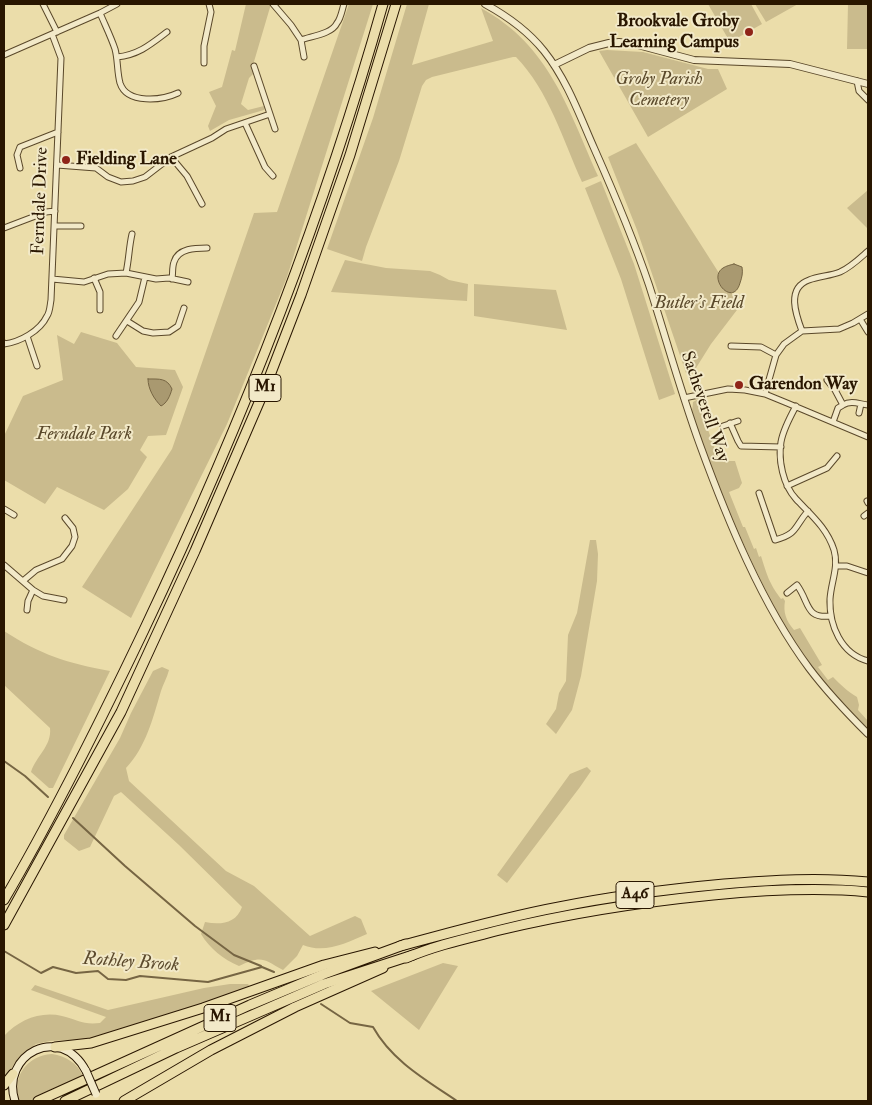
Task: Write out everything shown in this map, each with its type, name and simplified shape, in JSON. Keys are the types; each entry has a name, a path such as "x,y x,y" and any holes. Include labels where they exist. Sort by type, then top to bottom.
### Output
{"highway":[{"name":"M1","path":"4,900 85,750 184,546 252,388 321,202 360,84 383,4"},
{"name":"M1","path":"4,925 120,712 191,560 264,391 301,295 350,155 396,4"},
{"name":"A46","path":"406,944 468,927 559,907 675,889 758,881 805,879 868,882"},
{"name":"A46","path":"413,955 473,937 519,926 569,915 646,902 757,891 816,889 868,892"},
{"name":"M1","path":"38,1101 250,1005 324,974 406,944"},
{"path":"55,1047 91,1043 203,1008 324,965 406,944"},
{"name":"M1","path":"65,1101 176,1048 324,984 413,955"},
{"path":"124,1101 211,1050 295,1007 413,955"},
{"path":"4,1086 13,1074"}],"main road":[{"path":"15,1101 12,1090 13,1074 21,1061 32,1051 43,1046 62,1049 74,1056 86,1071 97,1098"}],"street":[{"name":"Ferndale Drive","path":"4,344 12,343 36,330 48,316 51,300 61,58 55,33 42,4"},
{"path":"4,55 100,13 116,4"},
{"path":"204,63 204,46 211,12 209,4"},
{"path":"273,4 301,40 304,57"},
{"path":"301,40 329,32 337,24 344,4"},
{"name":"Sacheverell Way","path":"485,4 500,12 527,33 554,65 570,91 634,243 684,398 728,516 775,615 810,669 868,734"},
{"path":"100,13 115,50 121,85 126,92 137,98 156,100 178,94"},
{"path":"116,57 129,56 144,49 167,32"},
{"path":"554,65 589,48 619,42 634,44 694,60 790,64 868,84"},
{"path":"198,43 204,46"},
{"path":"254,66 275,129"},
{"path":"857,81 859,91 868,100"},
{"path":"56,165 96,168 108,177 121,182 133,181 145,177 171,157 212,138 226,129 270,114"},
{"path":"245,123 265,167 273,176"},
{"path":"20,168 17,154 20,148 58,132"},
{"path":"171,157 187,176 202,204"},
{"path":"4,228 46,212 55,211"},
{"path":"54,226 81,226"},
{"path":"126,272 132,234"},
{"path":"172,279 176,257 190,249 207,248"},
{"path":"802,331 796,315 794,302 795,295 802,283 846,269 868,251"},
{"path":"52,278 84,282 94,278 126,272 145,277 188,282"},
{"path":"116,336 139,302 145,277"},
{"path":"94,278 100,292 100,310"},
{"path":"127,321 143,332 170,332 178,326 184,308"},
{"path":"765,394 776,355 784,344 802,331 838,329 868,314"},
{"path":"860,319 868,332"},
{"path":"26,336 37,366"},
{"path":"731,346 762,347 776,355"},
{"path":"740,346 740,354"},
{"path":"827,380 843,405"},
{"path":"684,398 714,391 734,389 765,394 868,438"},
{"path":"833,422 838,408 848,402 868,405"},
{"path":"859,413 861,404"},
{"path":"796,406 781,441 781,462 787,486 794,497 825,530 830,538 836,566 830,597 831,616 836,635 854,656 868,661"},
{"path":"723,426 738,421"},
{"path":"730,423 741,446 781,447"},
{"path":"787,486 828,471 837,456"},
{"path":"759,493 775,540 794,532 808,512"},
{"path":"4,509 14,515"},
{"path":"23,581 36,570 62,559 72,546 75,537 73,528 65,518"},
{"path":"4,565 33,590 43,596 64,600"},
{"path":"836,566 847,566 868,573"},
{"path":"787,593 797,585 813,614 820,617 831,616"},
{"path":"27,610 28,601 33,590"}],"green space":[{"path":"246,4 271,4 253,65 254,73 249,78 241,104 248,110 264,106 265,108 264,110 229,120 210,131 208,126 216,106 209,92 222,87 232,50 235,51"},
{"path":"349,4 373,4 287,277 227,424 131,618 82,587 172,449 254,213 277,212"},
{"path":"407,4 429,4 412,65 493,41 481,8 505,23 524,41 554,81 566,103 598,176 582,182 546,100 528,70 516,57 432,77 426,80 422,86 399,161 362,261 327,249 373,118"},
{"path":"708,4 751,4 762,24 730,42"},
{"path":"755,4 798,4 766,22"},
{"path":"848,4 868,4 868,49 847,49"},
{"name":"Groby Parish Cemetery","path":"599,51 643,52 708,69 718,69 727,89 648,137"},
{"name":"Butler's Field","path":"636,143 740,306 711,344 691,376 686,373 637,230 608,157"},
{"path":"601,181 634,264 675,394 659,400 621,279 585,188"},
{"path":"868,190 868,229 847,208"},
{"path":"345,260 386,268 430,271 449,280 468,284 467,301 331,292"},
{"path":"474,284 556,290 567,330 474,316"},
{"name":"Ferndale Park","path":"81,332 117,343 136,367 175,370 183,387 166,435 148,436 140,450 147,457 128,489 104,510 57,487 45,504 4,480 4,436 23,396 63,380 57,335 74,344"},
{"path":"702,397 709,419 705,421 715,450 724,461 735,461 742,483 739,488 729,492 754,549 756,548 759,557 761,556 771,583 781,599 783,598 785,601 784,609 787,620 794,630 800,628 822,665 818,667 828,680 833,677 857,697 858,710 868,721 868,729 815,670 791,636 763,585 723,497 692,412 693,402"},
{"path":"590,540 596,540 598,554 597,581 581,676 572,710 556,734 546,724 556,709 559,693 566,681 568,635 577,613"},
{"path":"4,631 30,646 55,657 80,665 110,671 53,788 49,788 31,772 49,740 50,728 4,685"},
{"path":"162,667 169,670 144,742 126,768 129,781 226,871 254,886 310,936 355,916 361,919 367,934 343,944 327,948 303,945 297,956 283,970 262,960 253,960 239,966 217,953 201,934 205,922 222,923 232,920 242,907 179,845 121,792 114,796 90,847 79,851 64,839 64,835 120,738 153,671"},
{"path":"587,767 591,771 580,787 507,883 497,875 570,774"},
{"path":"443,963 458,966 419,1030 371,991"},
{"path":"230,984 248,984 251,988 87,1039 50,1041 36,1044 21,1055 4,1079 4,1036 16,1025 30,1018 46,1015 62,1016 89,1023 100,1023 106,1017 31,990 35,985 108,1010 204,988"},
{"path":"52,1054 62,1056 70,1061 78,1067 83,1076 29,1101 19,1101 18,1084 23,1069 35,1059"}],"shaded area":[{"path":"734,264 742,267 742,273 737,290 732,293 723,289 718,278 723,268"},
{"path":"148,379 165,381 172,389 168,399 161,406 152,394"}],"waterway":[{"name":"Rothley Brook","path":"4,761 25,776 48,797"},
{"name":"Rothley Brook","path":"73,818 195,926 234,955 261,966"},
{"name":"Rothley Brook","path":"4,951 41,973 53,967 76,973 98,971 108,979 126,980 140,976 208,982 262,967 274,972"},
{"name":"Rothley Brook","path":"321,1004 350,1023 373,1027 400,1060 457,1101"}],"place":[{"name":"Brookvale Groby Learning Campus","path":"749,32"},
{"name":"Fielding Lane","path":"66,160"},
{"name":"Garendon Way","path":"739,385"}]}
